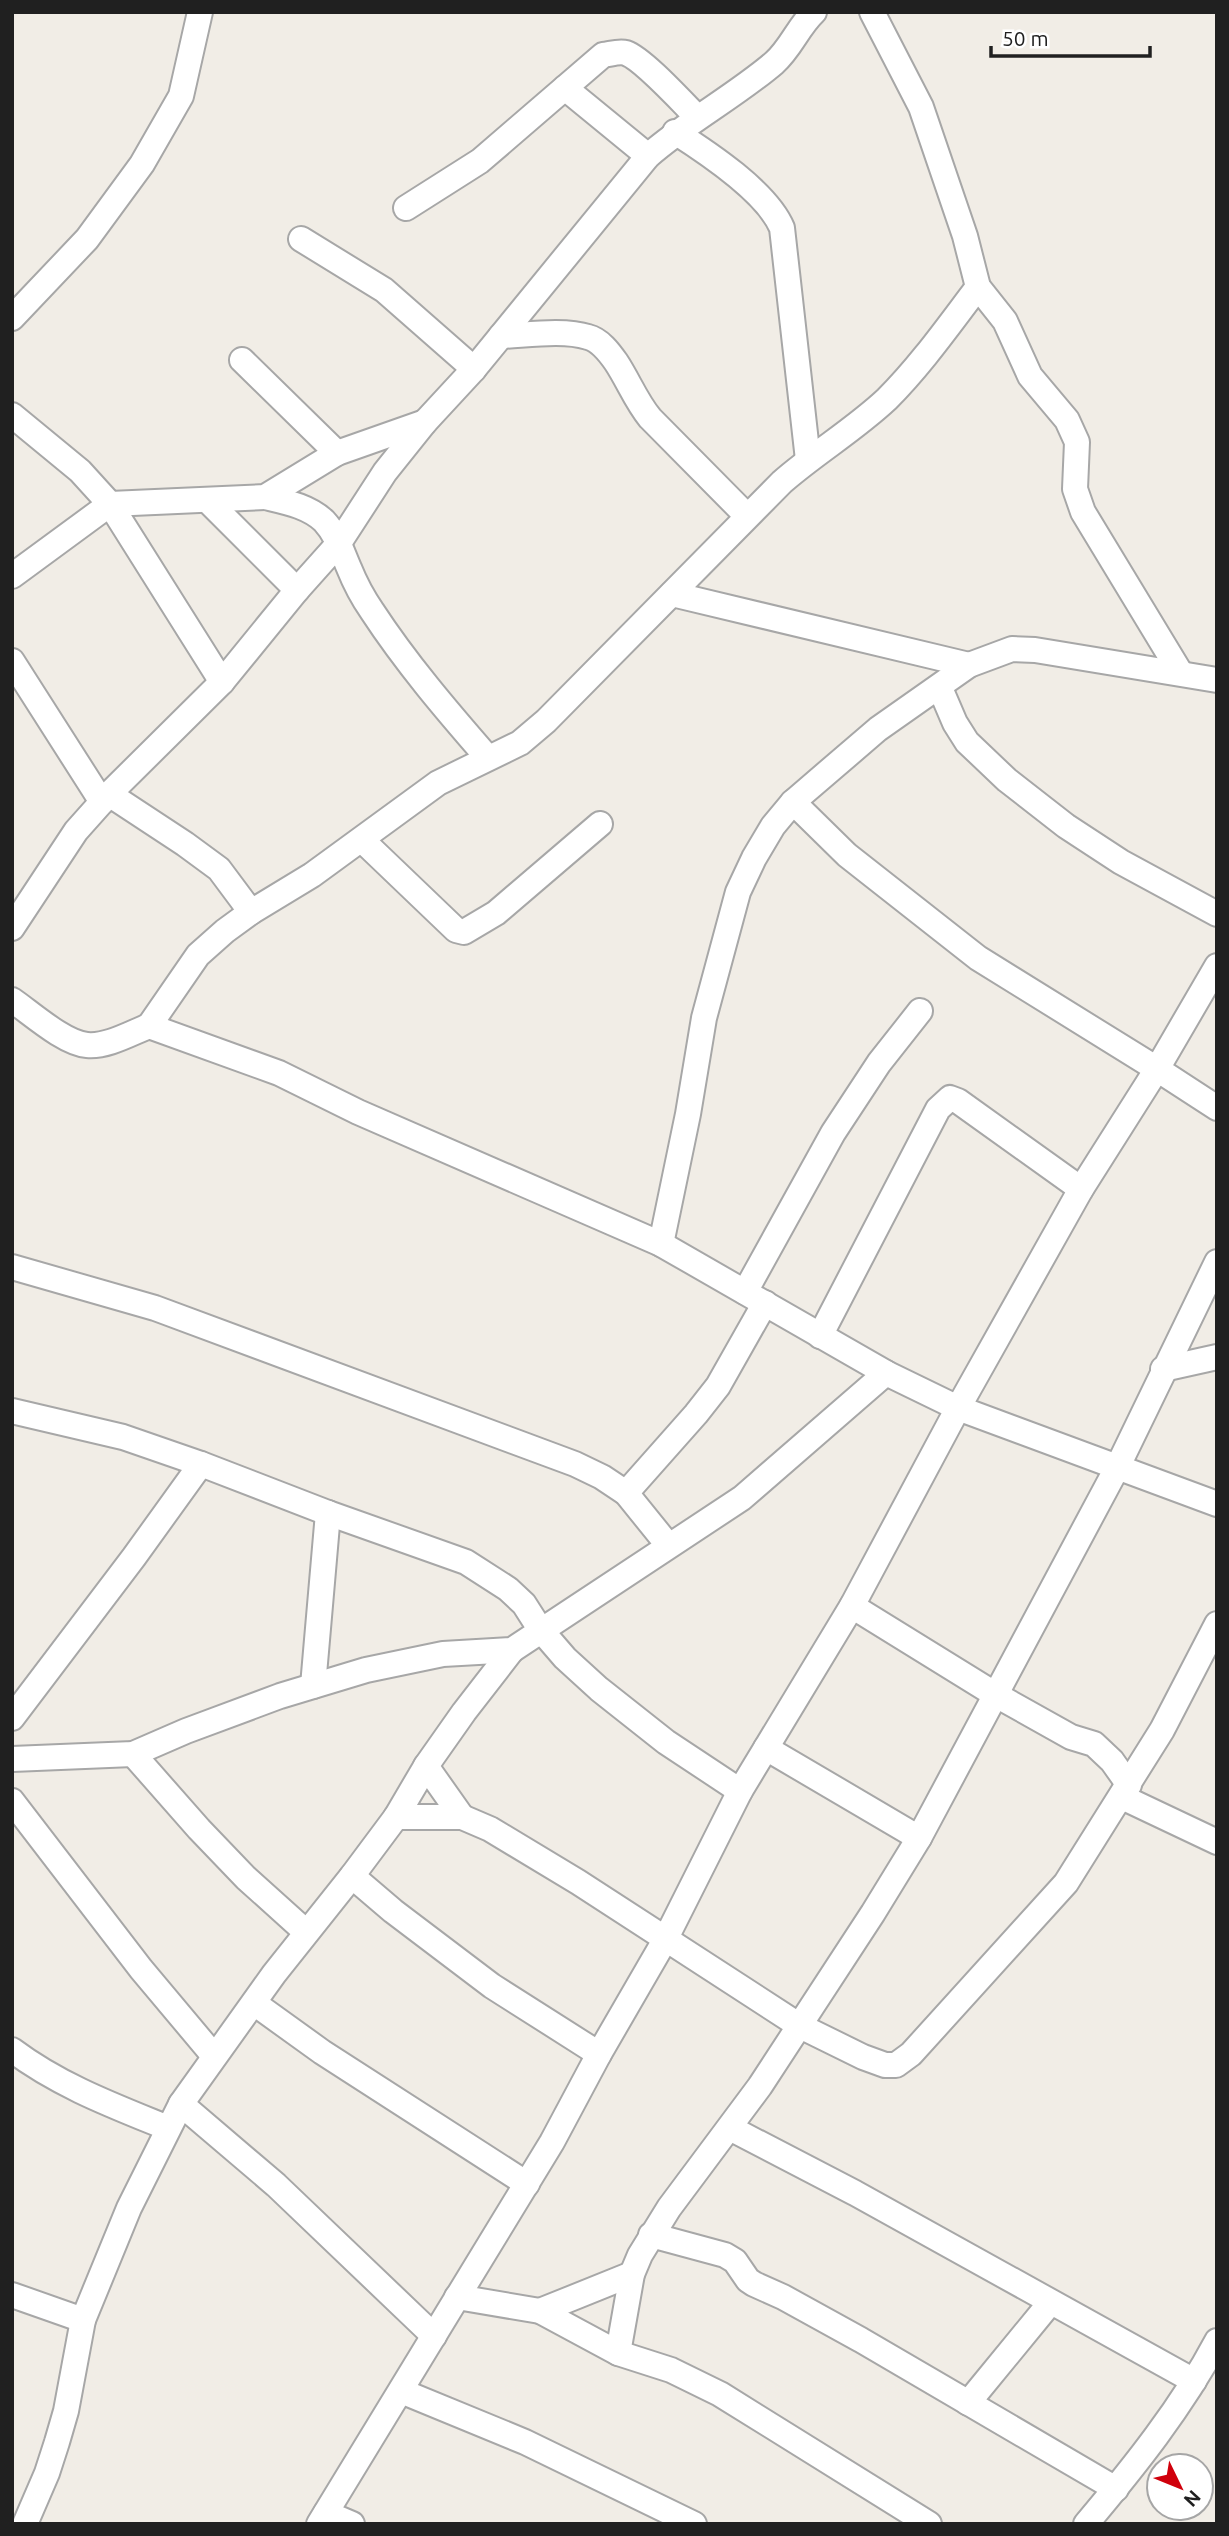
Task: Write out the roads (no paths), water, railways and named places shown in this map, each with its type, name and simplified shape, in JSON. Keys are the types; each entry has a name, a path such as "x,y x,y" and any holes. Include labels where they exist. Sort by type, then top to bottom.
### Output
{"street":[{"path":"12,318 87,239 142,164 181,96 200,12"},
{"path":"12,928 76,831 105,798 222,681 331,553 385,472 425,422 474,369 648,156 676,132 776,61 805,20 814,12"},
{"path":"872,12 921,107 965,236 978,286 1005,321 1030,376 1067,420 1077,442 1075,489 1083,512 1180,672"},
{"path":"407,208 480,161 603,55 618,52 639,61 697,117"},
{"path":"565,88 648,156"},
{"path":"676,132 733,174 768,205 782,228 807,460"},
{"path":"301,239 384,290 474,369"},
{"path":"12,999 68,1039 87,1045 109,1042 149,1026 198,955 251,912 312,875 438,783 520,743 547,721 747,516 807,460 886,400 914,370 978,286"},
{"path":"500,336 574,335 589,337 600,344 617,365 650,418 747,516"},
{"path":"242,360 337,453"},
{"path":"12,415 80,471 110,504 222,681"},
{"path":"265,497 337,453 425,422"},
{"path":"12,576 110,504 265,497 302,507 326,523 331,553 349,571 372,611 434,697 488,758"},
{"path":"208,501 297,590"},
{"path":"672,594 969,665"},
{"path":"661,1244 688,1114 704,1018 738,892 767,837 793,802 878,729 940,688 969,665 1012,649 1035,650 1217,680"},
{"path":"12,661 105,798 185,844 219,869 251,912"},
{"path":"940,688 955,723 967,741 981,758 1007,780 1066,826 1121,863 1217,914"},
{"path":"793,802 847,855 978,958 1217,1108"},
{"path":"362,840 456,930 464,932 496,913 600,824"},
{"path":"352,2524 323,2518 527,2184 665,1940 740,1791 852,1606 958,1408 1081,1189 1157,1069 1217,966"},
{"path":"626,1493 718,1386 755,1298 833,1133 879,1063 920,1011"},
{"path":"149,1026 279,1073 358,1112 661,1244 886,1373 958,1408 1217,1504"},
{"path":"820,1336 938,1109 950,1098 958,1101 1081,1189"},
{"path":"618,2353 632,2274 651,2235 730,2128 800,2025 919,1838 1118,1466 1217,1262"},
{"path":"12,1267 155,1308 575,1464 601,1476 626,1493 668,1545"},
{"path":"1163,1369 1217,1357"},
{"path":"25,2524 47,2473 60,2432 83,2320 129,2208 181,2104 306,1933 396,1817 426,1766 512,1650 742,1498 886,1373"},
{"path":"12,1411 123,1437 466,1562 508,1589 524,1604 540,1629 565,1658 599,1689 666,1742 740,1791"},
{"path":"12,1718 201,1464"},
{"path":"313,1686 328,1513"},
{"path":"852,1606 996,1695 1071,1737 1094,1744 1112,1761 1126,1791 1217,1842"},
{"path":"396,1817 463,1817 511,1840 800,2025 863,2057 885,2065 895,2065 905,2059 1066,1883 1210,1658 1217,1624"},
{"path":"12,1759 133,1754 198,1726 366,1670 443,1654 512,1650"},
{"path":"766,1748 919,1838"},
{"path":"133,1754 246,1878 306,1933"},
{"path":"426,1766 463,1817"},
{"path":"12,1801 141,1969 214,2056"},
{"path":"352,1876 402,1918 492,1986 599,2054"},
{"path":"254,2003 322,2052 527,2184"},
{"path":"12,2050 79,2092 168,2129"},
{"path":"181,2104 276,2185 434,2336"},
{"path":"730,2128 855,2193 1194,2381"},
{"path":"651,2235 725,2255 735,2261 754,2284 861,2340 1116,2489"},
{"path":"540,2311 632,2274"},
{"path":"12,2295 83,2320"},
{"path":"457,2297 540,2311 618,2353 671,2370 720,2394 929,2524"},
{"path":"968,2403 1050,2303"},
{"path":"1086,2524 1116,2489 1194,2381 1217,2341"},
{"path":"401,2391 525,2442 694,2524"}]}
